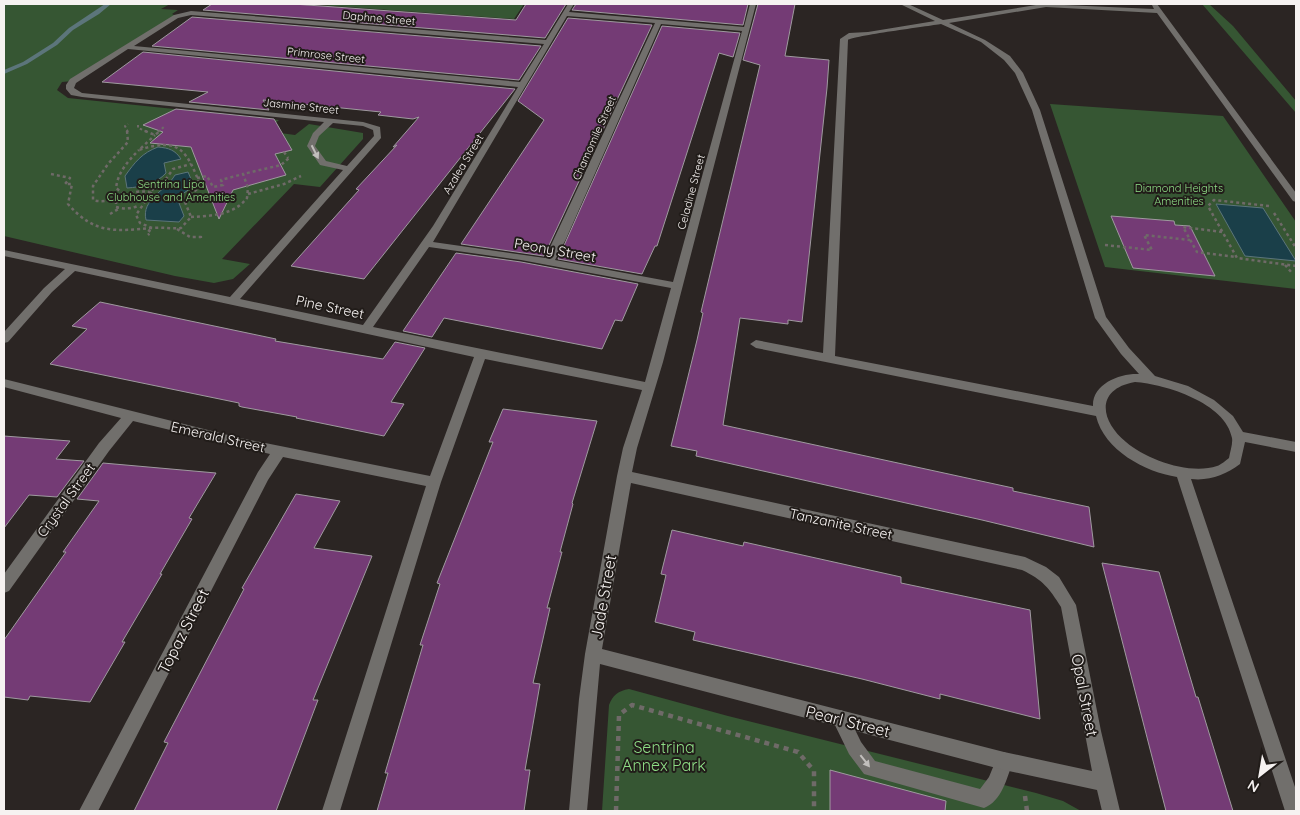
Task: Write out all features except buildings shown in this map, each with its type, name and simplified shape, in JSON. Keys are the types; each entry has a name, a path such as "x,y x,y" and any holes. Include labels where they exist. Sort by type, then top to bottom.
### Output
{"street":[{"name":"Azalea Street","path":"365,330 427,244 570,4"},
{"name":"Celadine Street","path":"650,387 753,4"},
{"path":"903,4 983,41 1007,58 1019,73 1036,110 1101,318 1125,351 1151,379"},
{"path":"829,359 840,178 844,39 849,36 1046,4 1156,7 1296,199"},
{"name":"Daphne Street","path":"127,47 176,16 191,13 548,42"},
{"path":"565,14 747,29"},
{"name":"Chamomile Street","path":"548,263 561,239 659,21"},
{"name":"Primrose Street","path":"127,47 523,85"},
{"name":"Jasmine Street","path":"127,47 73,81 70,89 82,95 331,121 372,126 377,130 378,136 234,301"},
{"path":"331,121 316,134 312,139 311,146 323,163 348,169"},
{"name":"Peony Street","path":"427,244 461,248 678,286"},
{"name":"Pine Street","path":"4,253 365,330 650,387"},
{"path":"4,339 48,290 72,268"},
{"path":"756,344 1099,412"},
{"path":"330,811 434,482 481,354"},
{"path":"1124,379 1151,379 1168,382 1192,391 1214,406 1230,421 1240,444 1236,459 1227,468 1207,474 1183,474 1161,468 1133,454 1118,443 1105,427 1099,412 1099,400 1107,387 1124,379"},
{"name":"Emerald Street","path":"4,383 279,452 434,482"},
{"name":"Jade Street","path":"578,811 587,699 593,654 624,476 630,448 650,387"},
{"name":"Crystal Street","path":"4,586 104,447 130,416"},
{"path":"1238,436 1296,447"},
{"name":"Topaz Street","path":"88,811 263,476 279,452"},
{"path":"1183,474 1294,811"},
{"name":"Tanzanite Street","path":"624,476 1025,564 1041,572 1054,582"},
{"name":"Opal Street","path":"1054,582 1068,605 1092,731 1111,811"},
{"name":"Pearl Street","path":"593,654 1004,761 1104,782"},
{"path":"841,719 855,748 870,768 984,800 996,783 1004,761"}],"path":[{"path":"124,194 116,188 117,178 139,150 170,122"},
{"path":"155,135 138,128 140,123 130,123 125,126 130,134 128,142 108,164 93,186 93,200 100,204 116,201 124,194 139,190 149,192 164,182 173,169 191,164"},
{"path":"139,150 157,144 181,149 187,155 201,188 188,195 185,202 191,217"},
{"path":"197,178 207,176 213,187 223,185 221,180 281,165 289,158 284,152"},
{"path":"139,206 136,215 140,223 152,228 176,229 181,228 191,217 221,215 236,208 248,194 284,184 306,173"},
{"path":"51,174 70,178 65,184 72,184 68,204 90,226 122,231 152,228"},
{"path":"243,174 248,194"},
{"path":"116,201 116,206 130,209 139,206 149,197 151,193 149,192"},
{"path":"1236,257 1208,206 1214,200 1269,206 1296,248"},
{"path":"110,214 120,208"},
{"path":"1222,232 1183,227 1197,252 1296,266"},
{"path":"176,229 190,237 201,237 200,240"},
{"path":"147,230 151,232 148,235"},
{"path":"1104,245 1152,250 1144,236 1190,240"},
{"path":"1291,239 1296,240"},
{"path":"1285,264 1292,273"},
{"path":"616,811 619,715 632,705 798,752 814,771 814,811"},
{"path":"1024,790 1027,811"}],"green space":[{"name":"Sentrina Lipa Clubhouse and Amenities","path":"4,4 170,4 161,9 178,10 172,14 176,16 73,81 62,82 57,90 68,98 279,120 266,131 295,135 309,124 363,133 363,139 320,187 294,184 222,259 250,264 233,279 214,283 175,276 4,236"},
{"path":"306,4 524,4 514,19"},
{"path":"1202,4 1209,4 1233,26 1296,101 1296,113"},
{"name":"Diamond Heights Amenities","path":"1050,104 1223,116 1296,222 1296,289 1105,267"},
{"name":"Sentrina Annex Park","path":"629,689 728,716 1036,793 1063,801 1081,811 602,811 609,705 616,694"}],"water":[{"path":"158,147 171,150 181,159 164,163 166,173 153,182 143,186 127,188 125,176 143,155"},
{"path":"188,172 194,186 181,195 179,203 184,216 179,222 146,220 147,206 155,196 175,175"},
{"path":"1216,204 1263,208 1296,261 1245,256"}],"waterway":[{"path":"4,72 25,63 55,44 71,29 108,4"}]}
